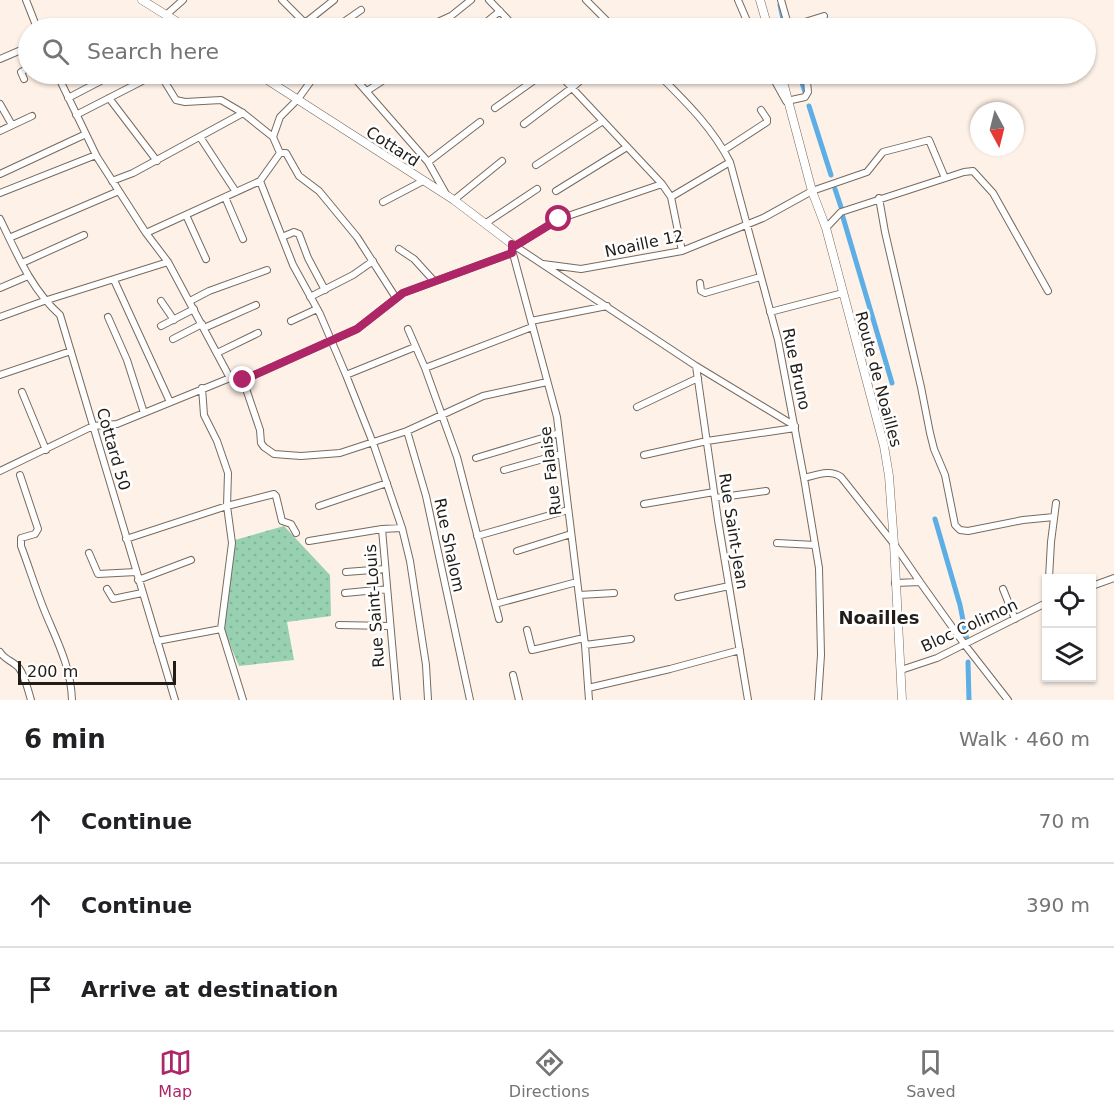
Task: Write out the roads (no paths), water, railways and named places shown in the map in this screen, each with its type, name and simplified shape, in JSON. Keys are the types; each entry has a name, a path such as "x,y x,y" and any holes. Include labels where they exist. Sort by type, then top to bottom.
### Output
{"street":[{"path":"26,0 33,18"},
{"path":"142,0 171,18"},
{"path":"166,15 183,0"},
{"path":"282,0 300,18"},
{"path":"316,18 334,0"},
{"path":"447,18 471,0"},
{"path":"489,0 507,18"},
{"path":"586,0 604,18"},
{"path":"738,0 746,18"},
{"path":"760,0 765,18"},
{"path":"781,0 786,18"},
{"path":"349,18 361,10"},
{"path":"491,18 500,11"},
{"path":"818,18 824,16"},
{"path":"0,59 18,51"},
{"path":"62,84 96,155 146,233 168,262 230,378"},
{"path":"68,98 95,84"},
{"path":"76,115 137,84"},
{"path":"167,84 176,100 198,102 218,99 243,113 273,137 280,153"},
{"name":"Cottard","path":"274,84 446,194 486,223 513,248"},
{"path":"273,137 280,117 309,84"},
{"path":"360,84 428,162 446,194"},
{"path":"367,91 378,84"},
{"path":"495,108 529,84"},
{"path":"570,84 662,184 671,197 682,251"},
{"path":"524,124 576,84"},
{"name":"Rue Bruno","path":"668,84 703,120 730,162 778,340 819,568 821,655 818,700"},
{"path":"777,84 787,103 807,95 806,84"},
{"name":"Route de Noailles","path":"783,84 812,191 826,228 884,446 889,476 894,544 902,700"},
{"path":"109,98 157,161"},
{"path":"0,104 12,125"},
{"path":"724,150 766,122 767,119 761,110"},
{"path":"112,181 157,161 243,113"},
{"path":"0,131 32,116"},
{"path":"536,165 603,121"},
{"path":"428,162 480,122"},
{"path":"0,174 86,134"},
{"path":"200,137 236,192"},
{"name":"Noaille 12","path":"543,264 581,269 682,251 746,225 812,191 867,172 883,152 929,140 945,178"},
{"path":"556,191 627,147"},
{"path":"146,233 260,181 280,153"},
{"path":"280,153 286,153 299,176 319,191 357,237 396,298"},
{"path":"0,193 96,155"},
{"path":"454,200 502,161"},
{"path":"671,197 730,162"},
{"path":"826,228 841,212 964,171 973,171 980,177 1003,210 1048,291"},
{"path":"383,202 423,180"},
{"path":"260,181 293,265 317,309 346,375 373,443 402,528 410,561 426,665 428,700"},
{"path":"0,471 93,426 117,424 230,378 243,380 330,343 357,329 409,290 513,248 559,219 662,184"},
{"path":"486,223 537,189"},
{"path":"9,238 119,191"},
{"path":"225,197 243,239"},
{"path":"879,198 930,433 945,475 955,525 960,530 968,531 1023,520 1054,517"},
{"path":"186,215 206,260"},
{"name":"Cottard 50","path":"0,221 28,276 44,301 60,315 174,700"},
{"path":"282,237 294,232 298,234 325,290"},
{"path":"22,263 84,235"},
{"path":"513,248 543,264 696,366 795,427"},
{"name":"Rue Falaise","path":"513,248 559,433 589,700"},
{"path":"399,249 414,259 434,281"},
{"path":"310,297 373,261"},
{"path":"0,317 168,262"},
{"path":"190,302 209,291 267,270"},
{"path":"0,288 28,276"},
{"path":"700,283 701,291 704,293 760,277"},
{"path":"114,280 170,402"},
{"path":"770,312 843,293"},
{"path":"161,301 174,320"},
{"path":"173,339 256,305"},
{"path":"425,368 532,324 608,306"},
{"path":"161,326 194,309"},
{"path":"291,321 317,309"},
{"path":"108,317 127,360 144,413"},
{"path":"408,329 458,457 499,619"},
{"path":"217,353 258,333"},
{"path":"346,375 416,347"},
{"path":"0,375 71,351"},
{"name":"Rue Saint-Jean","path":"696,366 714,495 748,700"},
{"path":"637,407 698,378"},
{"path":"243,380 264,447 274,454 302,456 328,454 373,443 407,431 483,396 547,382"},
{"path":"202,388 204,414 217,441 228,473 227,506 232,543 221,629 243,700"},
{"path":"22,392 46,450"},
{"path":"644,456 707,441 795,427"},
{"name":"Rue Shalom","path":"407,431 426,496 470,700"},
{"path":"476,458 559,433"},
{"path":"504,470 561,454"},
{"path":"804,478 828,473 836,473 841,477 894,544 965,645 1008,700"},
{"path":"20,475 38,529 35,534 21,538 20,541 45,612 63,654 71,681 72,700"},
{"path":"319,506 387,483"},
{"path":"644,504 766,491"},
{"path":"126,539 227,506 274,494 282,521 291,524 296,532"},
{"path":"1049,574 1050,542 1056,503"},
{"path":"477,537 568,510"},
{"name":"Rue Saint-Louis","path":"397,700 382,529 402,528"},
{"path":"309,541 382,529"},
{"path":"517,550 571,534"},
{"path":"777,543 815,545"},
{"path":"89,553 98,574 136,572"},
{"path":"138,580 191,560"},
{"path":"346,572 385,569"},
{"path":"1096,585 1114,578"},
{"path":"495,604 577,582"},
{"path":"895,583 920,582"},
{"path":"678,597 729,586"},
{"path":"107,589 112,599 142,593"},
{"path":"345,593 387,589"},
{"path":"1003,589 1015,619"},
{"path":"579,595 614,593"},
{"name":"Bloc Colimon","path":"901,670 937,658 1042,606"},
{"path":"339,625 390,626"},
{"path":"157,641 221,629"},
{"path":"527,630 532,650 584,642 631,639"},
{"path":"588,688 740,650"},
{"path":"0,652 21,671 31,700"},
{"path":"513,675 519,700"}],"waterway":[{"path":"780,5 783,18"},
{"path":"802,84 805,92"},
{"path":"809,106 831,175"},
{"path":"835,189 841,207"},
{"path":"842,214 892,383"},
{"path":"935,519 960,605 968,645"},
{"path":"968,662 969,700"}],"district":[{"name":"Noailles","path":"879,618"}]}
